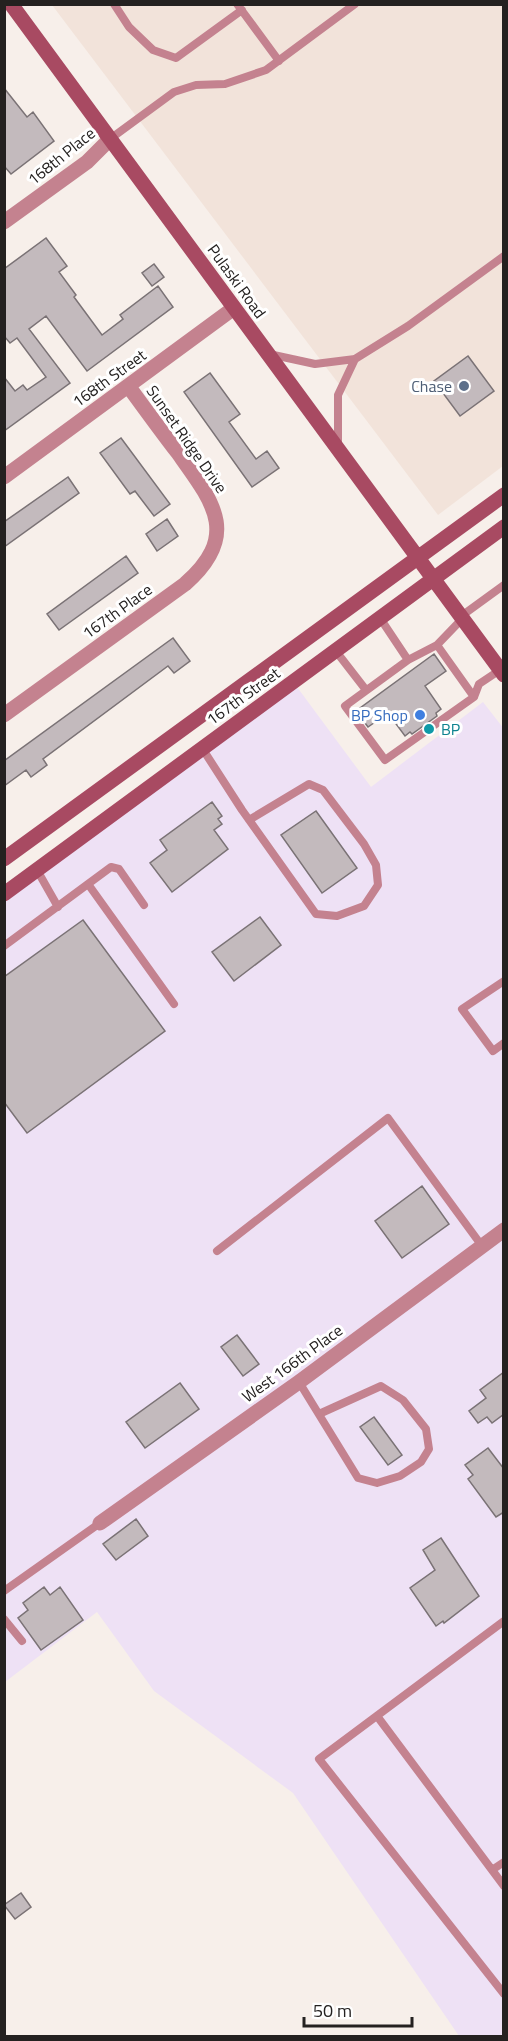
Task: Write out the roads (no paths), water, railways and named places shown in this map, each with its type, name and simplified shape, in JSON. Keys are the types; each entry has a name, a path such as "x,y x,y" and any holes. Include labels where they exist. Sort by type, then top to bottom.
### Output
{"main road":[{"name":"Pulaski Road","path":"11,4 461,618 500,666"},
{"name":"167th Street","path":"4,859 504,495"},
{"name":"167th Street","path":"4,894 335,650 500,533"}],"street":[{"name":"168th Place","path":"4,222 87,162 110,139"},
{"name":"168th Street","path":"4,477 234,308"},
{"name":"Sunset Ridge Drive","path":"129,387 205,490 215,514"},
{"name":"167th Place","path":"4,715 195,575 205,564 212,549 217,525 215,514"},
{"name":"West 166th Place","path":"100,1523 299,1382 504,1230"}],"lane":[{"path":"114,4 129,27 153,50 176,58 240,7 279,61"},
{"path":"110,139 174,92 196,85 225,84 266,70 355,4"},
{"path":"268,354 315,364 355,358 408,326 504,256"},
{"path":"339,451 338,395 355,358"},
{"path":"500,666 479,684 474,697 385,760 345,706 408,660 437,645 461,618 504,585"},
{"path":"380,618 408,660"},
{"path":"437,645 474,697"},
{"path":"335,650 366,690"},
{"path":"202,748 249,820 316,914 337,916 364,906 378,885 376,865 364,844 323,790 309,784 249,820"},
{"path":"4,946 111,867 119,869 144,905"},
{"path":"37,870 58,907"},
{"path":"88,884 174,1004"},
{"path":"504,981 462,1009 493,1051 504,1043"},
{"path":"217,1251 388,1118 482,1246"},
{"path":"299,1382 358,1478 377,1483 400,1476 421,1462 429,1449 426,1429 403,1400 381,1386 319,1414"},
{"path":"4,1592 100,1523"},
{"path":"4,1618 22,1641"},
{"path":"504,1622 319,1759 504,1994"},
{"path":"376,1716 504,1886"},
{"path":"492,1870 504,1862"}],"place":[{"name":"Chase","path":"464,386"},
{"name":"BP Shop","path":"420,715"},
{"name":"BP","path":"429,729"}]}
